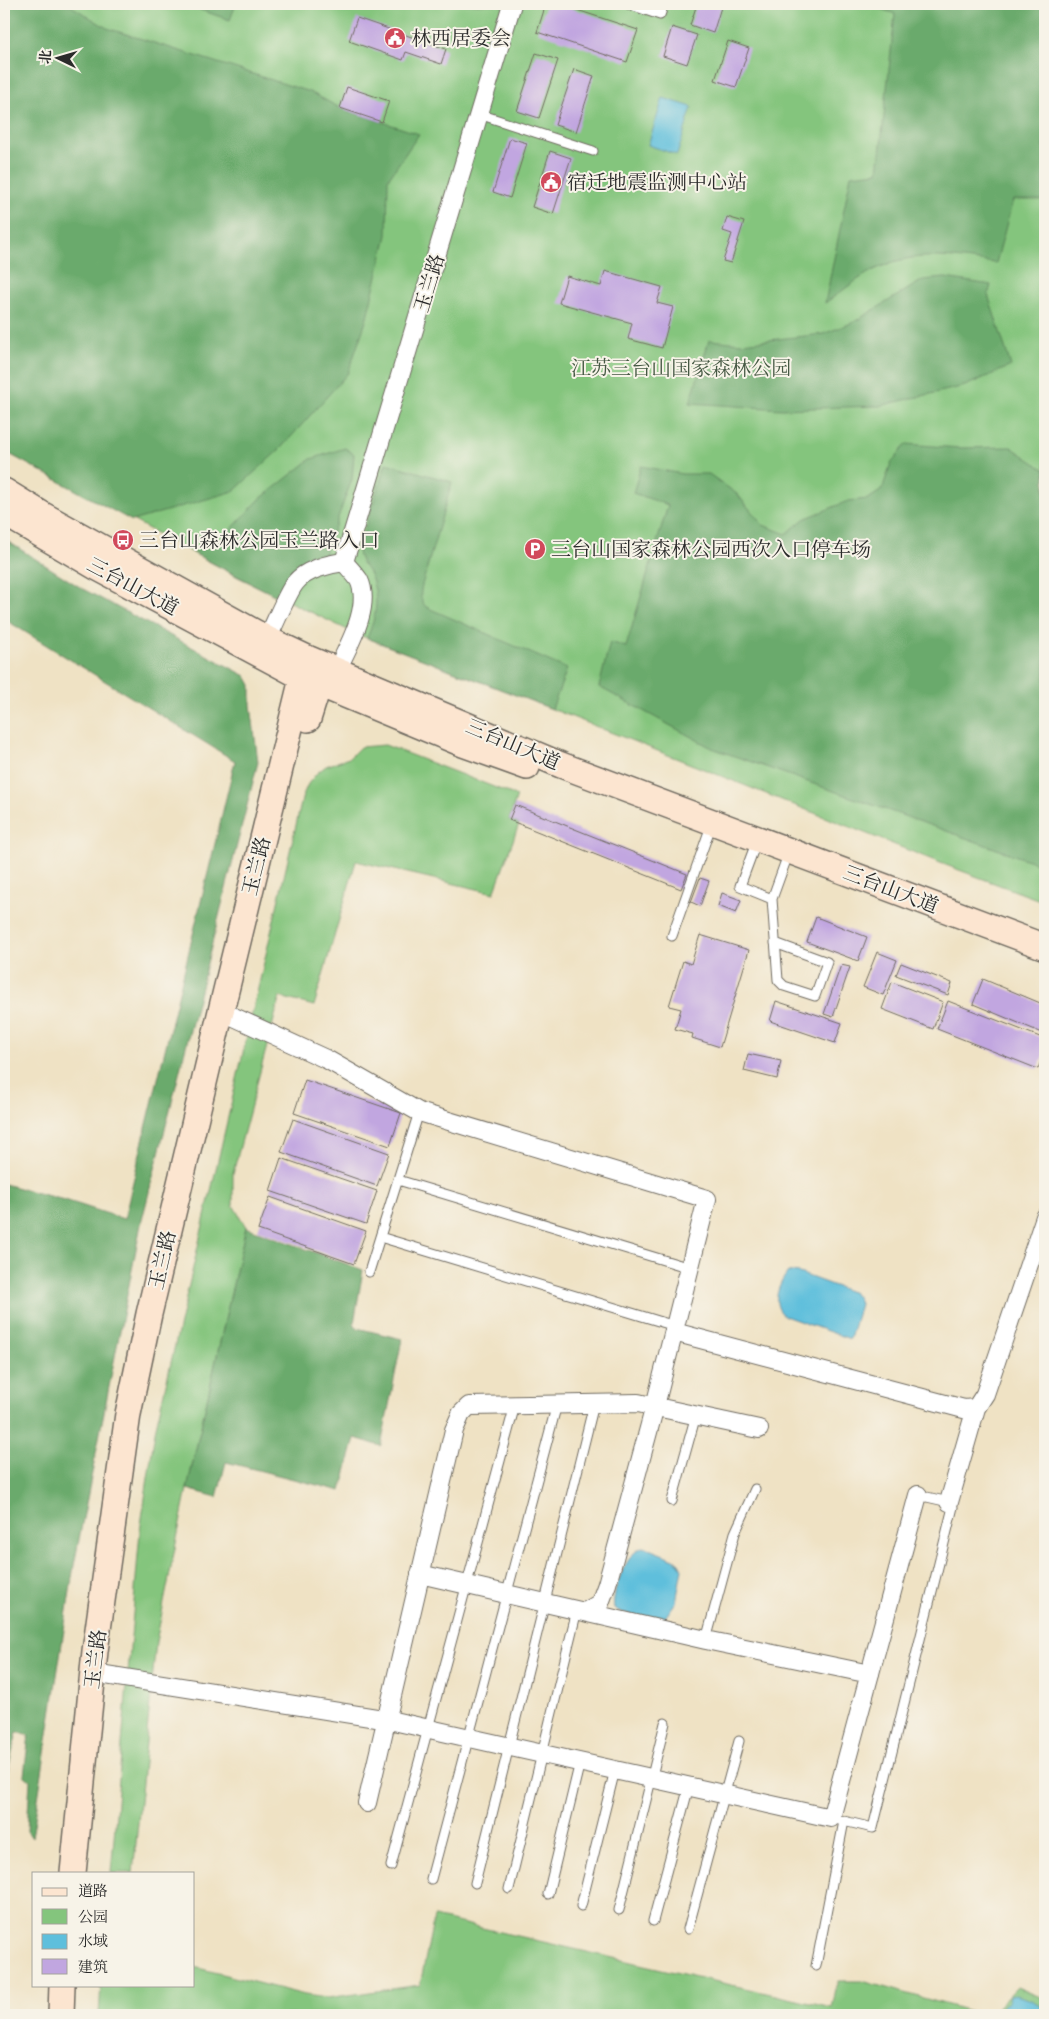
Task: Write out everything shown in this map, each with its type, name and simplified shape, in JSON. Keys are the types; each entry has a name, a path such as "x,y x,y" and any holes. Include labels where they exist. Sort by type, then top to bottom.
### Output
{"main road":[{"name":"三台山大道","path":"4,491 43,515 267,639 319,671"},
{"name":"三台山大道","path":"4,513 96,567 319,671 561,765 710,828 1045,948"},
{"name":"玉兰路","path":"73,1872 99,1674 120,1468 132,1397 149,1314 225,1013 319,671"},
{"name":"三台山大道","path":"710,828 753,851 1045,962"},
{"name":"玉兰路","path":"85,1872 99,1674"},
{"path":"61,2015 62,1986"},
{"path":"74,1986 74,2015"}],"street":[{"name":"玉兰路","path":"319,671 360,620 362,598 359,581 344,562 512,4"},
{"path":"267,639 295,583 305,575 328,564 344,562"},
{"path":"225,1013 328,1060 419,1112 707,1199 655,1406 600,1603 581,1611"},
{"path":"949,1502 976,1408 986,1394 1045,1217"},
{"path":"675,1329 964,1409 976,1408"},
{"path":"367,1803 454,1430 461,1414 469,1406 638,1403 759,1429"},
{"path":"99,1674 386,1719 838,1820 870,1674 918,1495"},
{"path":"420,1574 706,1640 870,1674"}],"lane":[{"path":"628,4 660,15 664,4"},
{"path":"479,114 593,151"},
{"path":"672,936 710,828"},
{"path":"753,851 740,886 772,899"},
{"path":"775,943 827,962 816,996 784,986 778,980 775,943 772,899 785,863"},
{"path":"368,1272 419,1112"},
{"path":"398,1180 690,1268"},
{"path":"380,1237 675,1329"},
{"path":"430,1878 557,1404"},
{"path":"475,1883 594,1404"},
{"path":"391,1866 515,1405"},
{"path":"672,1501 696,1415"},
{"path":"706,1640 735,1533 755,1490"},
{"path":"816,1966 838,1820 873,1828 953,1507 949,1502 918,1495"},
{"path":"510,1889 542,1754 581,1611"},
{"path":"619,1910 666,1723"},
{"path":"688,1929 739,1742"},
{"path":"548,1894 580,1762"},
{"path":"581,1906 616,1770"},
{"path":"653,1920 689,1786"}],"green space":[{"name":"江苏三台山国家森林公园","path":"4,4 1045,4 1045,902 943,864 552,709 354,633 238,577 4,451"},
{"path":"4,4 68,4 107,28 310,92 340,108 419,134 388,179 387,235 366,321 348,373 281,448 234,491 132,521 4,451 4,69 6,67 4,63"},
{"path":"183,4 236,4 230,20"},
{"path":"867,4 1045,4 1044,200 1013,200 996,263 939,257 910,258 896,261 868,273 825,303 851,175 878,172 895,14"},
{"path":"945,278 991,285 988,295 1011,366 965,386 879,406 782,409 690,403 709,340 742,343 823,334 854,322 923,280"},
{"path":"906,444 959,448 1011,447 1045,470 1045,866 712,748 599,687 610,642 626,647 668,505 633,493 641,466 682,474 709,474 737,494 763,525 786,534 804,519 848,501 868,499 882,490 891,463"},
{"path":"345,448 354,454 352,479 323,559 280,598 193,553 222,539 260,499 311,459"},
{"path":"386,463 452,482 422,585 421,597 426,607 567,669 552,709 367,638 375,615 376,600 374,585 369,573 361,562 358,550"},
{"path":"4,539 83,589 246,676 251,685 251,705 258,762 141,1224 74,1565 32,1838 27,1831 30,1780 24,1775 29,1735 17,1732 4,1787 4,1184 68,1201 124,1219 235,761 4,619"},
{"path":"385,745 517,796 509,820 519,824 494,893 356,861 314,1006 280,997 233,1173 233,1205 246,1227 187,1489 156,1642 133,1872 111,1872 140,1531 155,1431 303,795 308,784 317,773 326,766 349,758 360,747"},
{"path":"246,1227 363,1270 354,1323 357,1328 402,1339 381,1446 355,1438 341,1491 226,1462 217,1497 187,1489"},
{"path":"434,1917 832,2008 838,1981 862,1981 984,2015 99,2015 101,1986 195,1986 195,1967 305,1995 327,1998 420,1985"},
{"path":"1017,1987 1045,1999 1045,2015 990,2015"}],"water":[{"path":"663,98 692,107 677,155 648,145"},
{"path":"788,1272 799,1273 854,1293 860,1304 850,1339 785,1316 780,1311 777,1295 781,1283"},
{"path":"644,1547 674,1559 682,1569 676,1602 661,1623 617,1611 614,1608 615,1593 626,1564 638,1550"},
{"path":"1016,1995 1032,2000 1045,2009 1045,2015 1010,2015 1002,2006 1009,2002 1010,1996"}],"building":[{"path":"546,4 573,4 571,8 638,30 627,62 537,32"},
{"path":"697,4 722,4 713,33 690,25"},
{"path":"357,18 446,49 441,64 406,52 403,60 349,41"},
{"path":"672,27 697,35 687,64 663,56"},
{"path":"728,41 749,48 736,87 715,80"},
{"path":"536,53 558,60 539,118 517,111"},
{"path":"574,69 594,76 576,132 555,125"},
{"path":"347,87 389,101 382,122 340,108"},
{"path":"510,138 527,143 510,198 493,192"},
{"path":"550,151 571,158 553,214 532,207"},
{"path":"727,217 744,222 731,263 723,261 732,234 723,231"},
{"path":"605,271 662,287 657,303 673,307 662,348 628,339 632,323 559,303 567,276 601,286"},
{"path":"515,805 687,874 681,889 509,820"},
{"path":"700,878 709,881 700,906 691,902"},
{"path":"722,893 741,900 736,913 718,906"},
{"path":"816,917 867,937 858,961 807,942"},
{"path":"700,935 749,950 720,1047 692,1038 693,1034 675,1029 681,1009 669,1006 683,961 691,964"},
{"path":"877,952 897,960 883,995 863,987"},
{"path":"901,963 952,983 948,995 896,975"},
{"path":"841,965 850,967 833,1017 824,1014"},
{"path":"983,979 1045,1005 1045,1034 973,1004"},
{"path":"892,982 943,1002 933,1029 882,1009"},
{"path":"776,1001 842,1023 835,1043 770,1021"},
{"path":"948,1001 1045,1039 1045,1050 1038,1069 937,1029"},
{"path":"748,1054 781,1061 777,1079 744,1071"},
{"path":"305,1080 401,1113 390,1146 294,1113"},
{"path":"293,1119 389,1153 377,1186 281,1152"},
{"path":"281,1158 377,1191 366,1224 270,1191"},
{"path":"270,1197 366,1231 354,1264 258,1230"}],"place":[{"name":"林西居委会","path":"395,38"},
{"name":"宿迁地震监测中心站","path":"551,182"},
{"name":"三台山森林公园玉兰路入口","path":"123,540"},
{"name":"三台山国家森林公园西次入口停车场","path":"535,549"}]}
